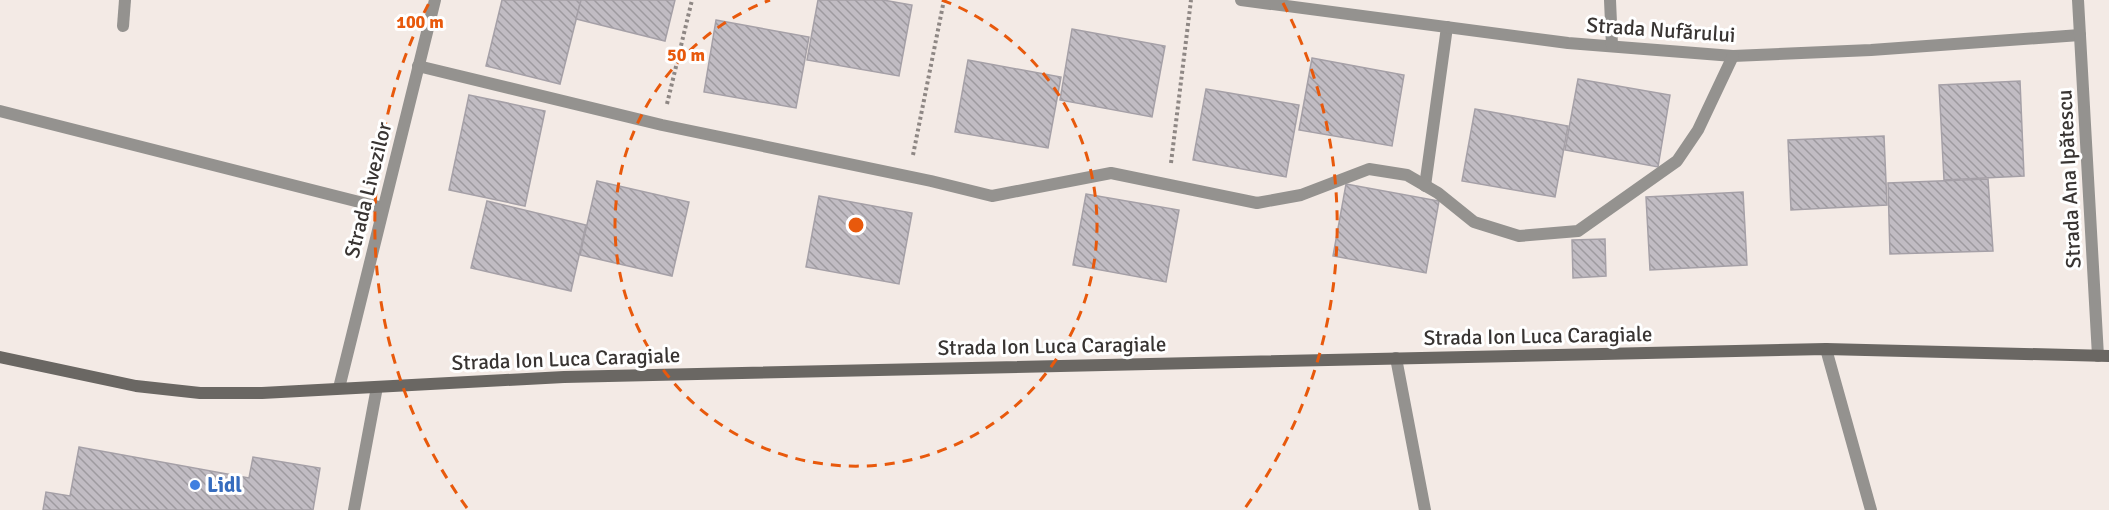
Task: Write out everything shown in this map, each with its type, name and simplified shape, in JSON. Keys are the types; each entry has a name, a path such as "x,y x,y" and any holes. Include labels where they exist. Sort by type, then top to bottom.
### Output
{"main road":[{"name":"Strada Ion Luca Caragiale","path":"0,357 136,386 200,393 262,393 564,377 1396,358 1826,350 2104,356"}],"street":[{"path":"123,26 125,0"},
{"name":"Strada Livezilor","path":"339,388 435,0"},
{"name":"Strada Nufărului","path":"1241,0 1568,43 1733,56 1871,50 2080,35"},
{"path":"1611,0 1611,46"},
{"name":"Strada Ana Ipătescu","path":"2078,0 2104,356"},
{"path":"1425,186 1446,27"},
{"path":"418,66 662,125 908,176 992,196 1111,173 1257,203 1301,195 1369,169 1407,175 1438,193 1474,222 1519,236 1578,231 1677,161 1698,130 1733,56"},
{"path":"0,111 383,208"},
{"path":"1826,350 1871,510"},
{"path":"1396,358 1425,510"},
{"path":"354,510 377,387"}],"path":[{"path":"662,125 692,0"},
{"path":"908,176 944,0"},
{"path":"1169,184 1191,0"}],"building":[{"path":"502,0 581,0 560,84 486,66"},
{"path":"581,0 675,0 665,41 576,19"},
{"path":"818,0 883,0 912,5 899,76 807,60"},
{"path":"716,20 809,37 796,108 704,92"},
{"path":"1072,29 1165,46 1152,117 1060,100"},
{"path":"1312,58 1404,75 1392,146 1299,130"},
{"path":"968,60 1061,77 1048,148 955,132"},
{"path":"1578,79 1670,95 1658,167 1565,150"},
{"path":"2020,81 2024,176 1944,180 1939,85"},
{"path":"1206,89 1299,105 1286,177 1193,160"},
{"path":"469,95 545,111 525,206 449,190"},
{"path":"1475,109 1568,126 1555,197 1462,181"},
{"path":"1884,136 1887,205 1791,210 1788,140"},
{"path":"1988,179 1993,251 1890,254 1888,183"},
{"path":"597,181 689,202 672,276 580,255"},
{"path":"1346,184 1439,201 1426,273 1333,256"},
{"path":"1743,192 1747,265 1650,270 1646,197"},
{"path":"1086,194 1179,210 1166,282 1073,265"},
{"path":"819,196 912,213 899,284 806,267"},
{"path":"487,201 586,225 571,291 471,268"},
{"path":"1605,239 1606,276 1573,278 1572,240"},
{"name":"Lidl","path":"79,447 249,478 253,457 320,468 313,510 43,510 46,492 70,496"}],"place":[{"name":"Lidl","path":"195,485"}]}
